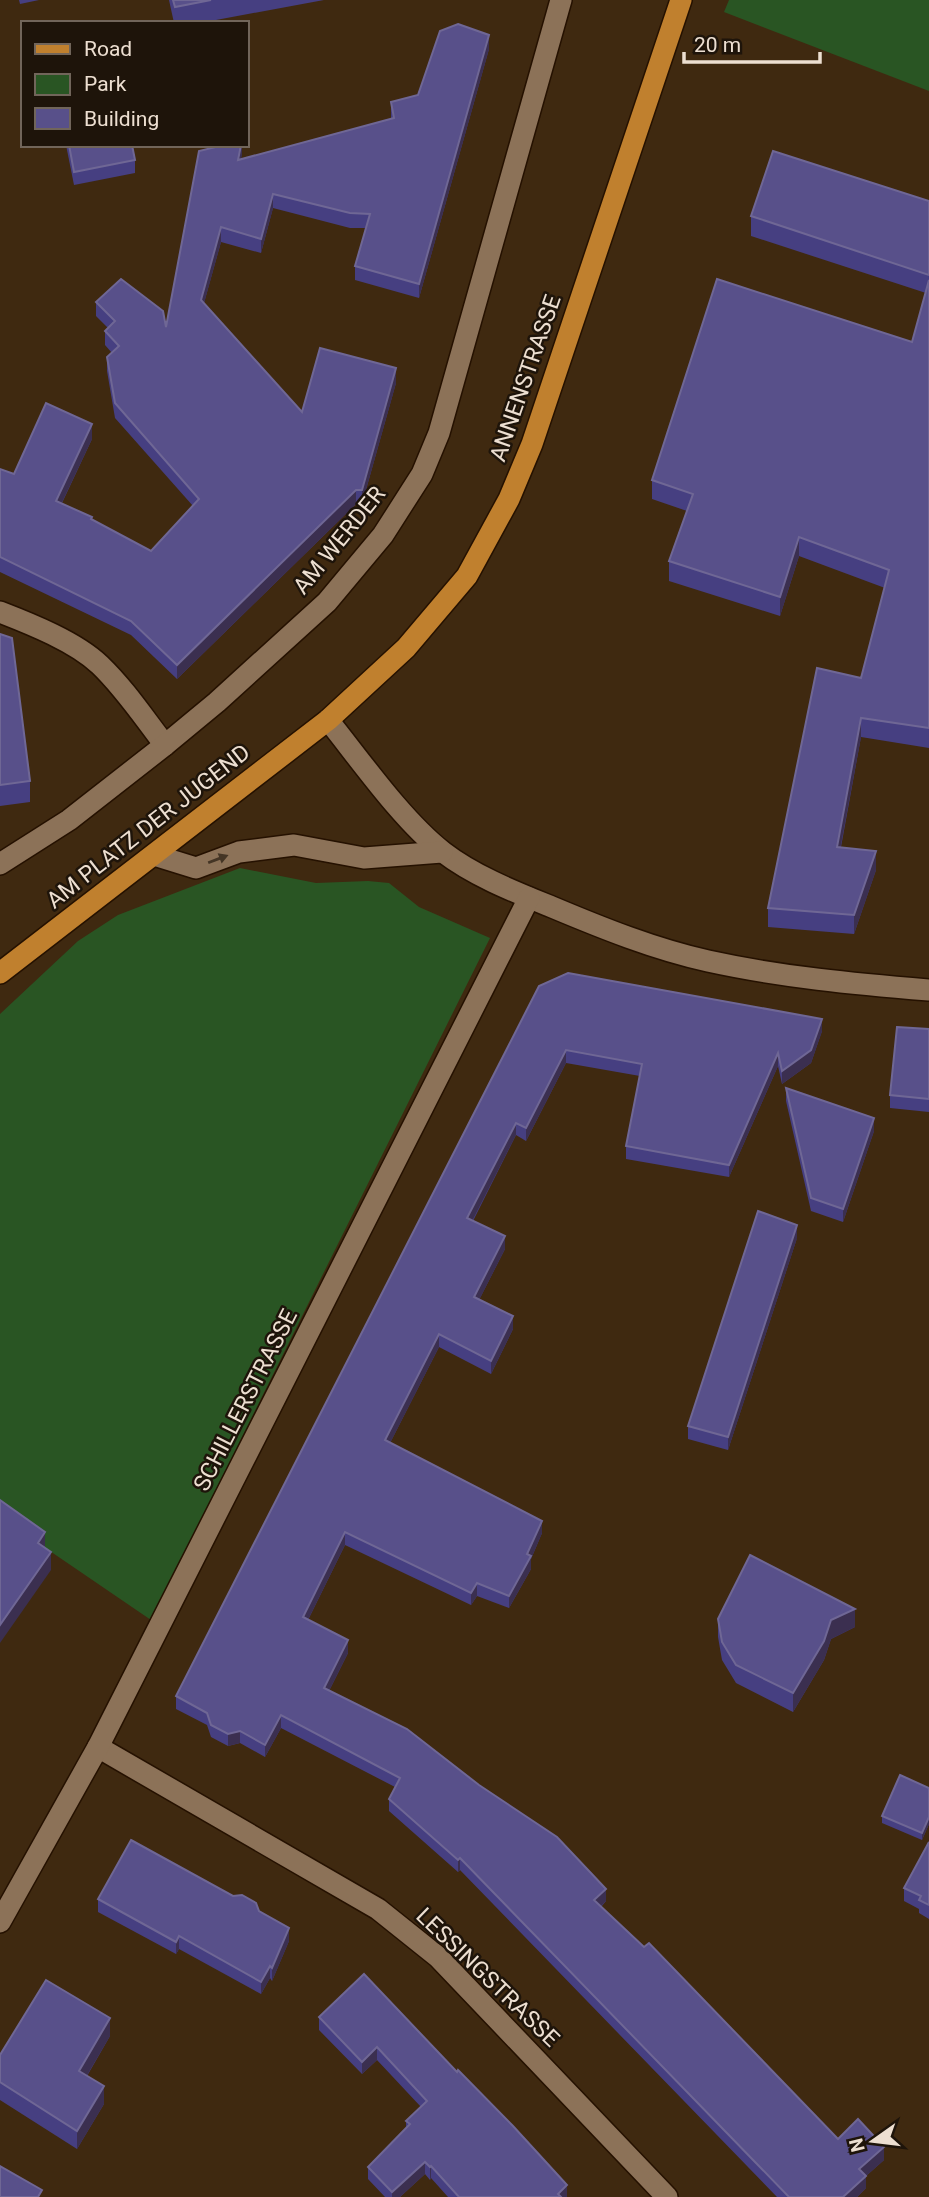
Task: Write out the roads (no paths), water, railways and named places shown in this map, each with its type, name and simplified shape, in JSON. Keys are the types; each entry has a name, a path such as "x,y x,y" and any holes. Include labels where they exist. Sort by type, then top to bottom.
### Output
{"main road":[{"name":"ANNENSTRASSE","path":"328,720 406,648 452,595 478,557 509,499 532,444 681,0"},
{"name":"AM PLATZ DER JUGEND","path":"0,973 328,720"}],"street":[{"name":"AM WERDER","path":"2,864 69,820 165,745 245,677 327,601 383,536 422,474 439,433 561,0"},
{"path":"0,612 62,640 98,663 124,691 165,745"},
{"path":"328,720 398,807 442,852 529,898 646,943 705,960 819,980 929,990"},
{"path":"154,855 195,868 239,852 294,845 363,858 442,852"},
{"name":"SCHILLERSTRASSE","path":"0,1922 98,1747 529,898"},
{"name":"LESSINGSTRASSE","path":"98,1747 378,1909 406,1930 438,1957 667,2197"}]}
